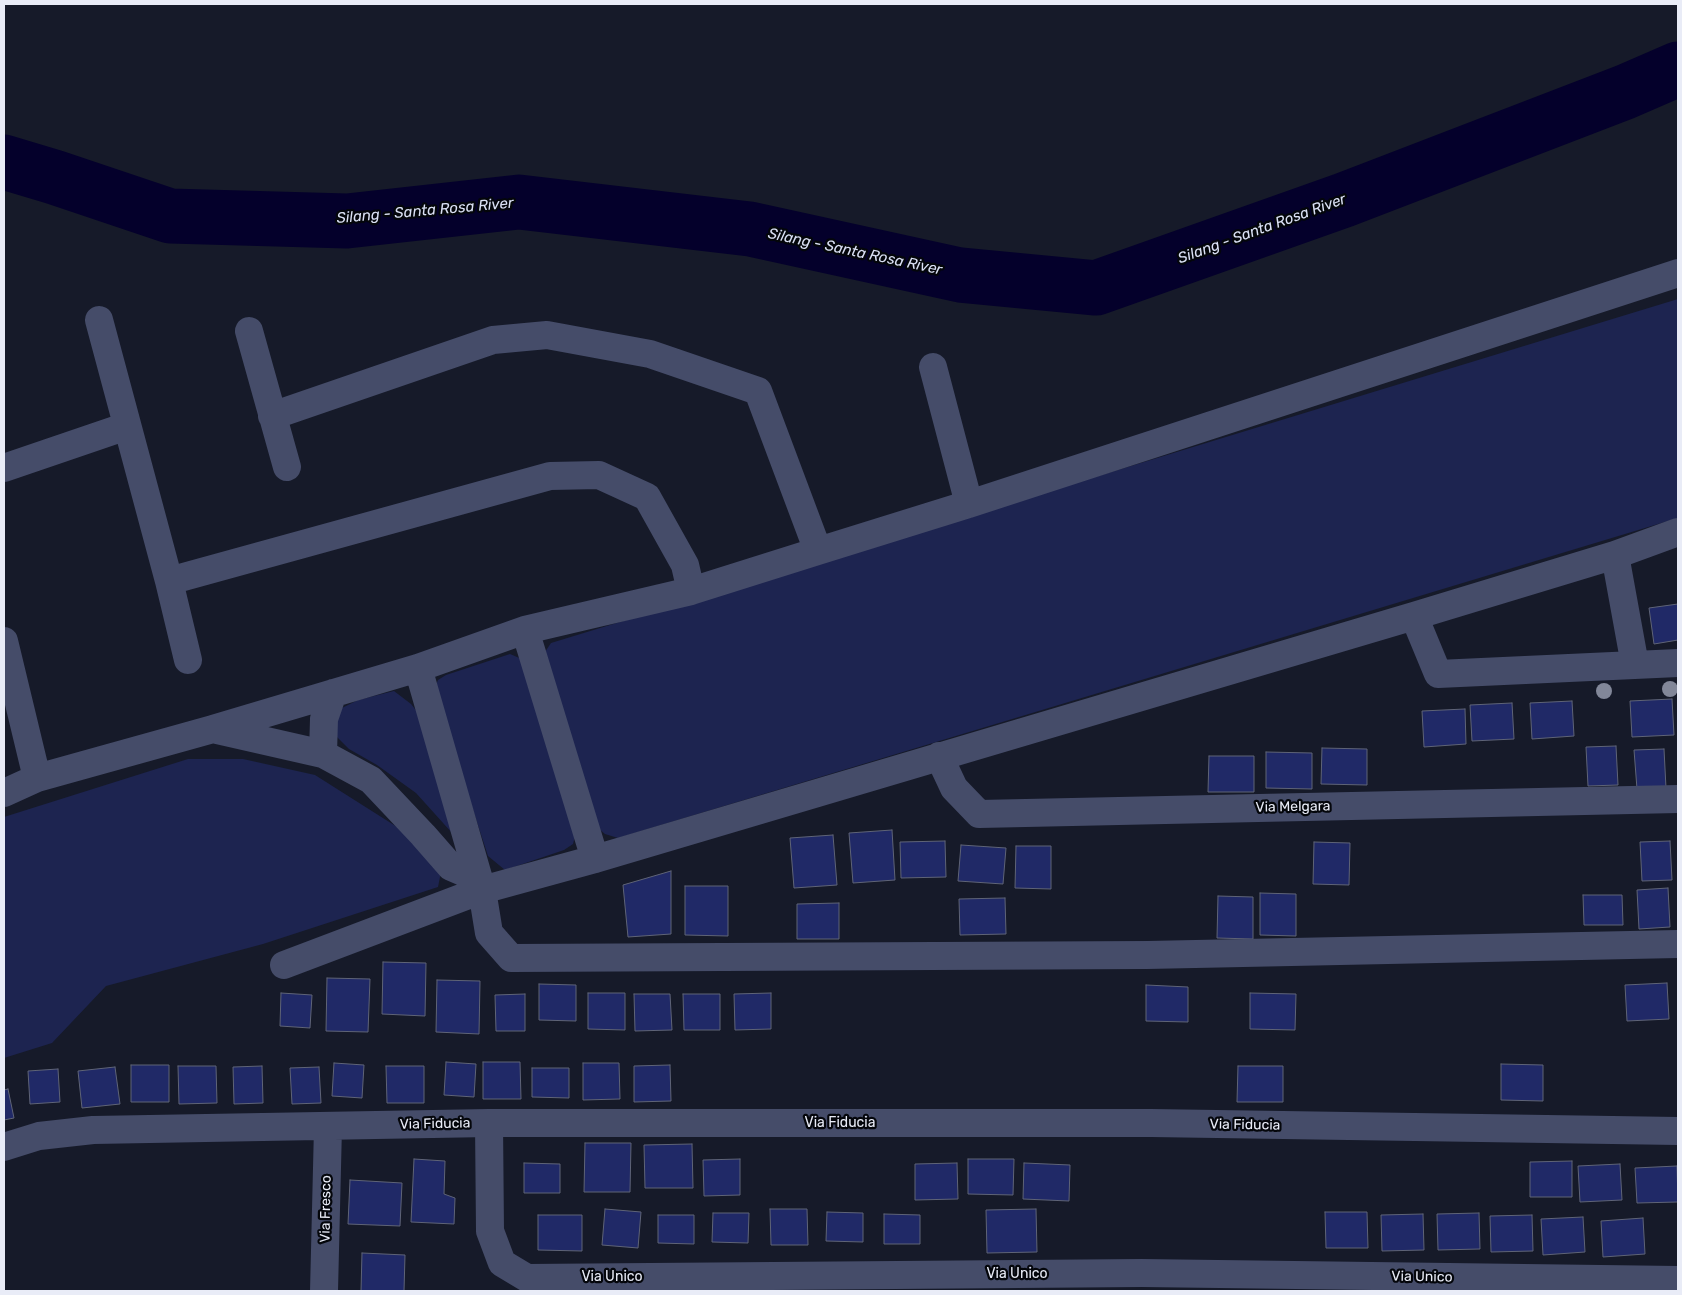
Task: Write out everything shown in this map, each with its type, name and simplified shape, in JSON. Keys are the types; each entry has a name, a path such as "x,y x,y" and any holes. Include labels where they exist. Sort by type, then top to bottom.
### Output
{"street":[{"path":"4,793 37,778 213,729 418,668 525,630 691,591 969,504 1678,273"},
{"path":"99,320 169,581 188,660"},
{"path":"249,330 287,467"},
{"path":"272,416 493,340 547,335 650,354 758,391 818,551"},
{"path":"933,367 969,504"},
{"path":"4,468 127,426"},
{"path":"169,581 550,476 599,475 647,497 685,566 691,591"},
{"path":"284,965 480,885 595,859 1414,616 1615,554 1678,532"},
{"path":"1615,554 1635,665"},
{"path":"1414,616 1438,674 1678,663"},
{"path":"525,630 595,859"},
{"path":"4,641 37,778"},
{"path":"418,668 480,885 489,933 511,958 1137,955 1678,944"},
{"path":"323,754 324,719 332,693"},
{"path":"213,729 323,754 371,780 412,822 451,867 480,885"},
{"name":"Via Melgara","path":"940,756 954,788 979,814 1678,799"},
{"name":"Via Fiducia","path":"4,1147 39,1136 92,1130 489,1123 1151,1123 1678,1131"},
{"name":"Via Unico","path":"489,1123 490,1231 502,1263 527,1278 1142,1273 1678,1280"},
{"name":"Via Fresco","path":"324,1291 328,1127"}],"shaded area":[{"path":"1678,299 1678,518 618,838 605,834 598,828 543,655 551,643"},
{"path":"510,654 524,660 576,832 573,844 564,850 505,870 488,856 434,690 438,680 446,675"},
{"path":"394,691 411,704 423,719 462,844 416,793 377,765 349,749 335,735 335,717 342,708 358,700"},
{"path":"188,759 243,759 315,775 405,832 441,872 438,887 263,944 106,986 52,1043 4,1058 4,817"}],"building":[{"path":"1678,604 1678,640 1654,644 1649,608"},
{"path":"1672,699 1674,735 1632,737 1630,701"},
{"path":"1572,701 1574,736 1532,739 1530,703"},
{"path":"1512,703 1514,739 1472,741 1470,705"},
{"path":"1465,709 1466,744 1424,747 1422,711"},
{"path":"1616,746 1618,785 1588,786 1586,747"},
{"path":"1322,748 1367,749 1367,785 1321,784"},
{"path":"1664,749 1666,788 1637,789 1634,750"},
{"path":"1266,752 1312,753 1312,789 1266,788"},
{"path":"1209,756 1254,756 1254,792 1208,792"},
{"path":"892,830 895,880 853,883 849,833"},
{"path":"833,835 837,885 794,888 790,838"},
{"path":"945,841 946,877 901,878 900,842"},
{"path":"1670,841 1672,880 1642,881 1640,842"},
{"path":"1314,842 1350,843 1349,885 1313,884"},
{"path":"961,845 1006,848 1003,884 958,881"},
{"path":"1016,846 1051,846 1051,889 1015,888"},
{"path":"671,871 671,934 628,937 623,885"},
{"path":"685,886 728,886 728,936 685,935"},
{"path":"1668,888 1670,927 1639,929 1637,890"},
{"path":"1260,893 1296,894 1296,936 1260,935"},
{"path":"1583,895 1622,895 1623,925 1584,925"},
{"path":"1218,896 1253,897 1253,939 1217,938"},
{"path":"1005,898 1006,934 960,935 959,899"},
{"path":"839,903 839,939 797,939 797,904"},
{"path":"383,962 426,963 425,1016 382,1014"},
{"path":"327,978 370,979 368,1032 326,1031"},
{"path":"437,980 480,981 479,1034 436,1032"},
{"path":"1667,983 1669,1019 1627,1021 1625,985"},
{"path":"539,984 576,985 576,1021 539,1020"},
{"path":"1146,985 1188,987 1188,1022 1146,1021"},
{"path":"281,993 312,995 310,1028 280,1026"},
{"path":"588,993 625,993 625,1030 588,1029"},
{"path":"771,993 771,1029 735,1030 734,994"},
{"path":"1250,993 1296,994 1295,1030 1250,1029"},
{"path":"525,994 525,1031 496,1031 495,995"},
{"path":"634,994 670,994 672,1030 635,1031"},
{"path":"683,994 720,994 720,1030 684,1030"},
{"path":"446,1062 476,1064 474,1097 444,1095"},
{"path":"483,1062 520,1062 521,1099 483,1099"},
{"path":"334,1063 364,1065 362,1098 332,1096"},
{"path":"583,1063 619,1063 620,1099 583,1100"},
{"path":"1501,1064 1543,1065 1543,1101 1501,1100"},
{"path":"131,1065 169,1065 169,1102 131,1102"},
{"path":"670,1065 671,1101 634,1102 634,1066"},
{"path":"178,1066 216,1066 217,1103 179,1104"},
{"path":"262,1066 263,1103 234,1104 233,1067"},
{"path":"386,1066 424,1066 424,1103 387,1103"},
{"path":"1238,1066 1283,1066 1283,1102 1237,1102"},
{"path":"115,1067 120,1104 82,1108 78,1071"},
{"path":"319,1067 321,1103 292,1104 290,1068"},
{"path":"532,1068 569,1068 569,1098 532,1097"},
{"path":"58,1069 60,1102 30,1104 28,1071"},
{"path":"8,1089 14,1118 4,1120 4,1090"},
{"path":"585,1143 631,1143 630,1192 584,1192"},
{"path":"692,1144 693,1188 645,1188 644,1145"},
{"path":"414,1159 445,1161 444,1194 455,1198 454,1224 411,1222"},
{"path":"740,1159 740,1195 704,1196 703,1160"},
{"path":"968,1159 1014,1159 1013,1195 968,1194"},
{"path":"1572,1161 1572,1197 1530,1197 1530,1162"},
{"path":"524,1163 560,1164 560,1193 524,1193"},
{"path":"957,1163 958,1199 915,1200 915,1164"},
{"path":"1024,1163 1070,1165 1069,1201 1023,1199"},
{"path":"1620,1164 1622,1200 1580,1202 1578,1166"},
{"path":"1677,1166 1678,1202 1637,1203 1635,1168"},
{"path":"350,1180 402,1183 400,1226 348,1224"},
{"path":"605,1209 641,1212 638,1248 602,1245"},
{"path":"770,1209 807,1209 808,1245 771,1245"},
{"path":"1036,1209 1037,1252 987,1253 986,1210"},
{"path":"827,1212 863,1213 863,1242 826,1241"},
{"path":"1325,1212 1367,1212 1368,1248 1326,1248"},
{"path":"713,1213 749,1213 748,1243 712,1242"},
{"path":"1479,1213 1480,1249 1438,1250 1437,1214"},
{"path":"884,1214 920,1215 920,1244 884,1244"},
{"path":"1423,1214 1424,1250 1382,1251 1381,1215"},
{"path":"538,1215 582,1215 582,1251 538,1250"},
{"path":"658,1215 694,1215 694,1244 658,1243"},
{"path":"1532,1215 1533,1251 1491,1252 1490,1216"},
{"path":"1583,1217 1585,1252 1543,1255 1541,1219"},
{"path":"1643,1218 1645,1254 1603,1257 1601,1221"},
{"path":"362,1253 405,1255 404,1291 361,1291"}],"waterway":[{"name":"Silang - Santa Rosa River","path":"4,162 170,216 347,221 519,202 750,229 960,275 1096,288 1344,200 1625,92 1678,69"}]}
